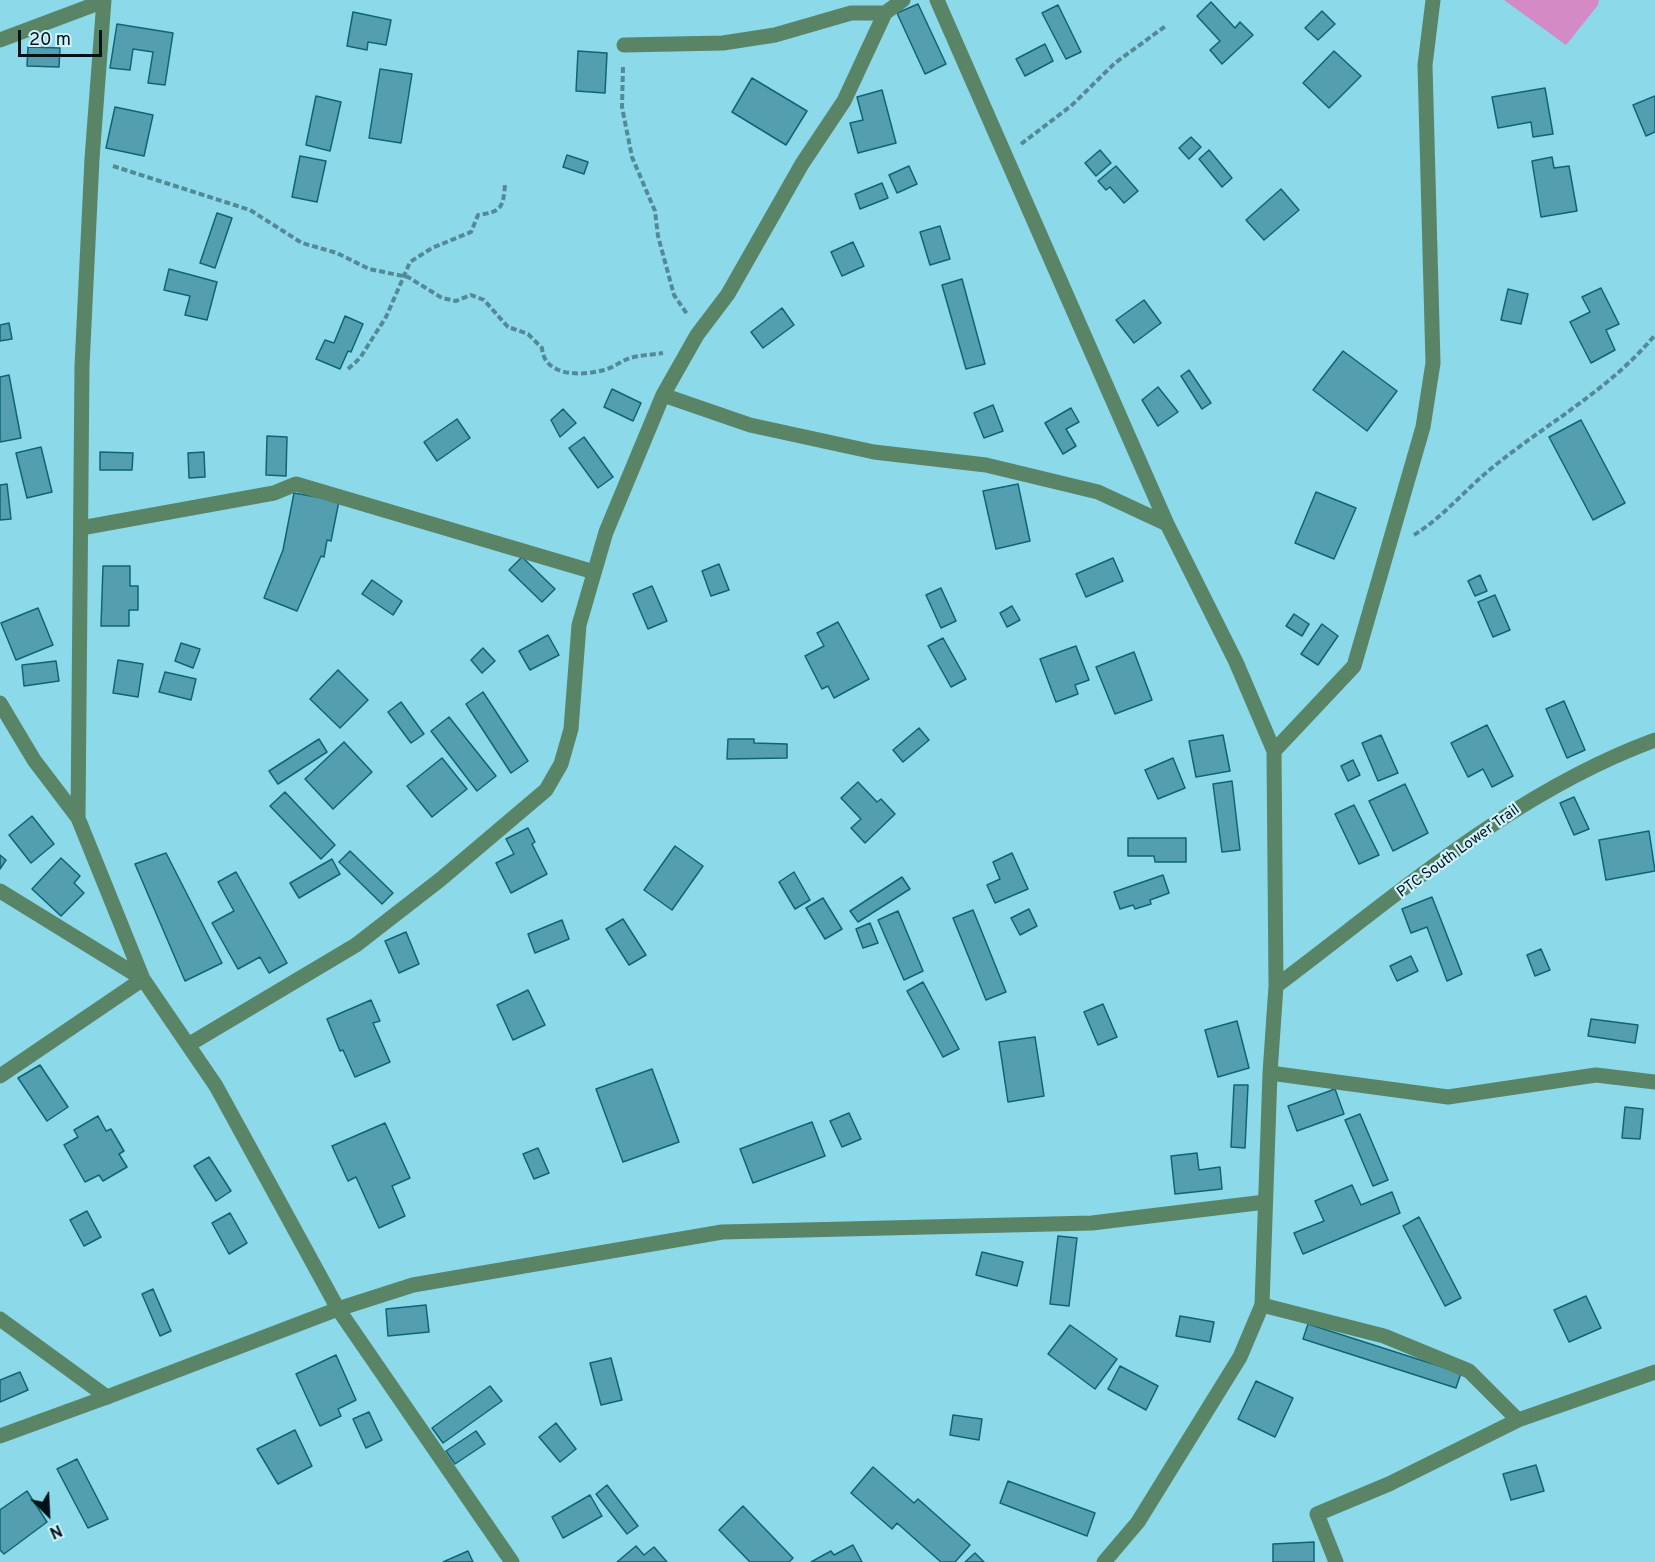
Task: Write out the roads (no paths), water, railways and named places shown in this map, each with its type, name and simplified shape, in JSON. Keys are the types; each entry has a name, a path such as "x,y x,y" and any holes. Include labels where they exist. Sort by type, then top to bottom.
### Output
{"street":[{"path":"188,1045 356,945 441,879 546,790 561,764 571,729 579,625 594,572 606,532 663,395 697,335 733,285 802,164 844,101 885,13 903,0"},
{"path":"937,0 1167,524 1236,662 1274,751 1276,986 1269,1072 1262,1305 1240,1357 1138,1522 1104,1562"},
{"path":"1274,751 1354,666 1423,427 1433,363 1425,65 1433,0"},
{"path":"0,40 104,1 92,159 82,366 78,818"},
{"path":"624,45 723,43 775,35 851,13 885,13"},
{"path":"663,395 750,425 874,452 986,465 1098,492 1167,524"},
{"path":"81,528 274,493 296,484 594,572"},
{"path":"0,703 33,760 78,818 143,979 216,1086 338,1309 512,1562"},
{"name":"PTC South Lower Trail","path":"1276,986 1494,824 1614,755 1655,740"},
{"path":"0,891 143,979"},
{"path":"0,1076 143,979"},
{"path":"1269,1072 1448,1097 1596,1075 1655,1082"},
{"path":"0,1436 338,1309 413,1285 722,1232 1092,1224 1265,1202"},
{"path":"1262,1305 1384,1336 1469,1371 1518,1420"},
{"path":"0,1319 107,1397"},
{"path":"1336,1562 1317,1514 1389,1484 1518,1420 1655,1371"}]}
